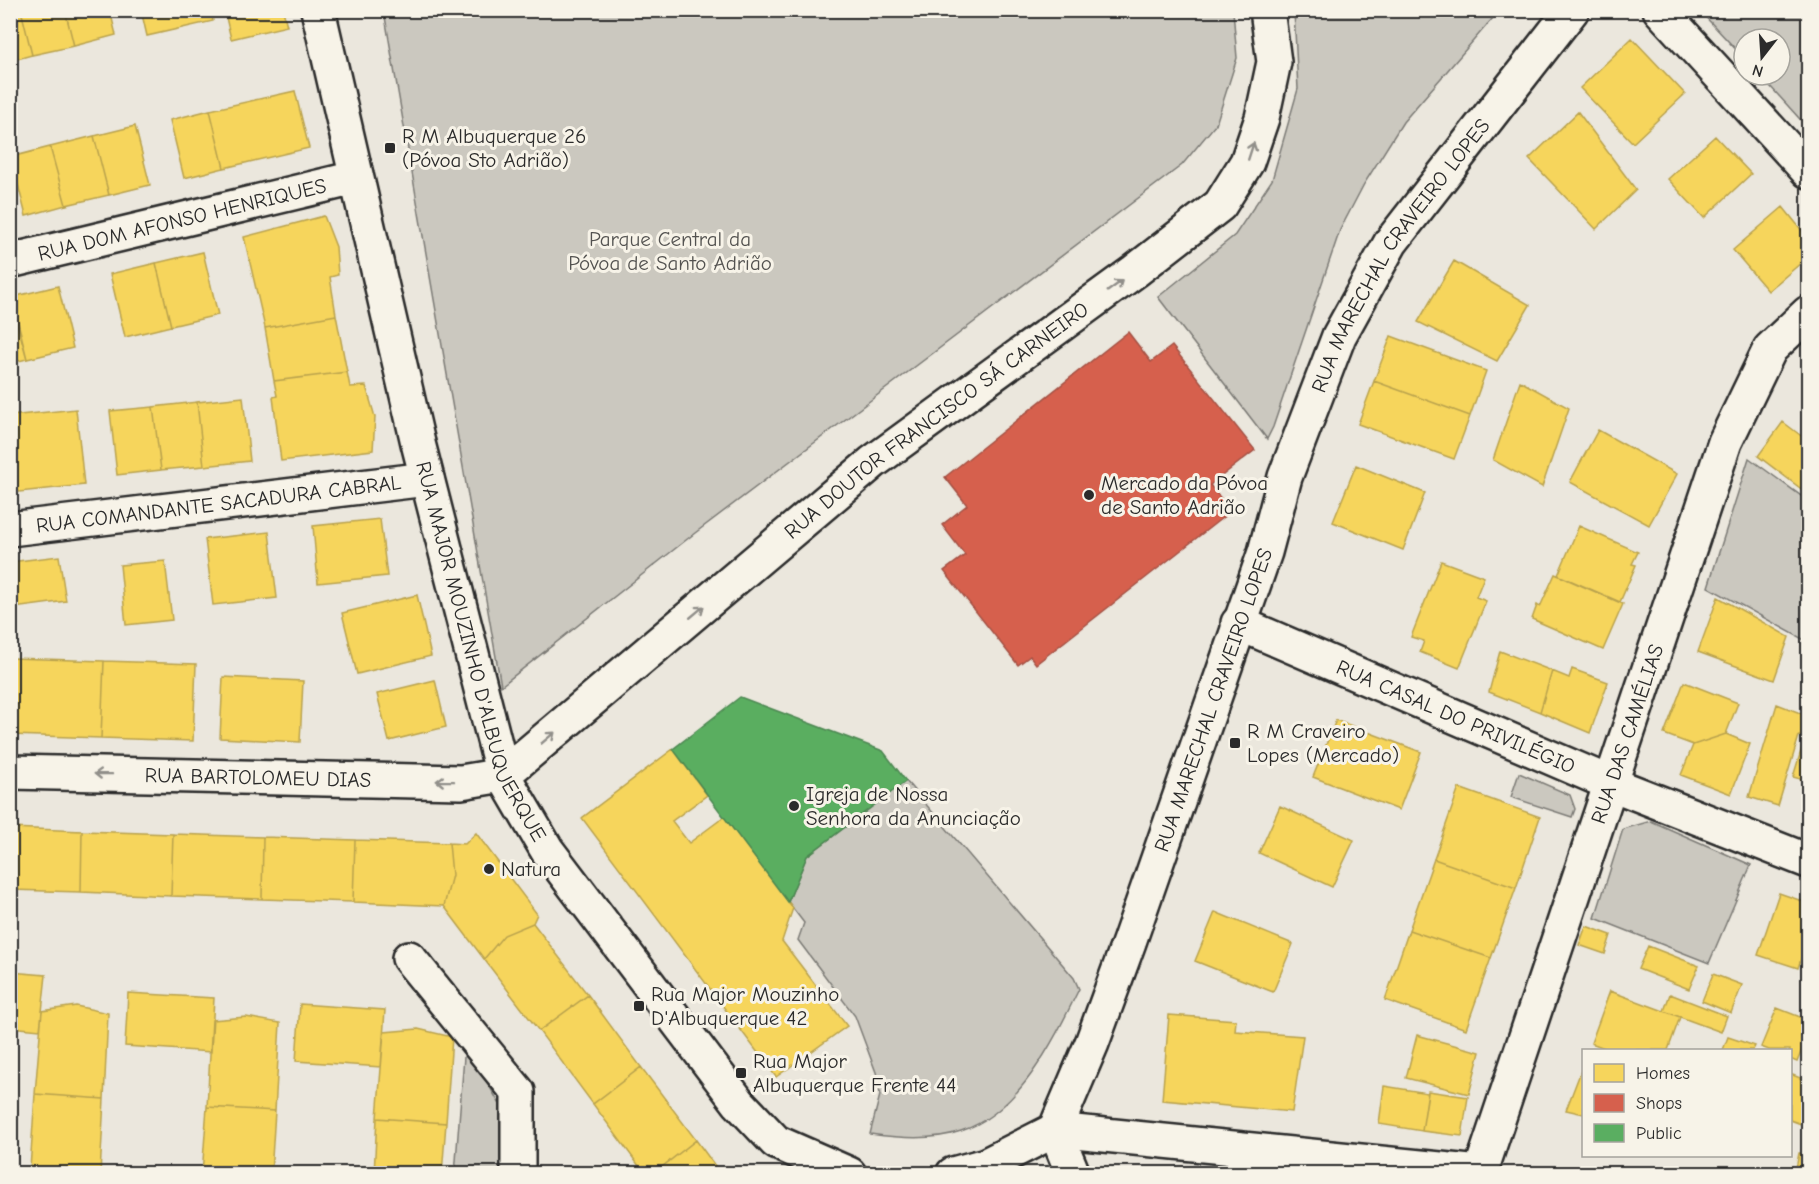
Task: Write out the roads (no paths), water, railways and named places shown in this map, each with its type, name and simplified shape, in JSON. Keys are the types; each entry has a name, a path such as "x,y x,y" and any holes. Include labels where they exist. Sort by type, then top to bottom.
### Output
{"street":[{"name":"RUA MAJOR MOUZINHO D'ALBUQUERQUE","path":"318,10 355,178 427,479 503,776 547,850 739,1103 776,1142 849,1173"},
{"name":"RUA DOUTOR FRANCISCO SÁ CARNEIRO","path":"503,776 873,462 1136,271 1220,205 1247,162 1262,118 1274,62 1267,10"},
{"name":"RUA MARECHAL CRAVEIRO LOPES","path":"1055,1130 1119,972 1265,552 1285,477 1339,336 1391,242 1572,10"},
{"path":"1659,10 1809,171"},
{"name":"RUA DOM AFONSO HENRIQUES","path":"10,261 355,178"},
{"name":"RUA DAS CAMÉLIAS","path":"1480,1173 1725,442 1770,349 1809,313"},
{"name":"RUA COMANDANTE SACADURA CABRAL","path":"10,529 427,479"},
{"name":"RUA CASAL DO PRIVILÉGIO","path":"1239,623 1612,784 1809,861"},
{"name":"RUA BARTOLOMEU DIAS","path":"10,772 460,782 503,776"},
{"path":"409,958 518,1092 518,1173"},
{"path":"1055,1130 1073,1173"},
{"path":"952,1173 986,1165 1055,1130 1480,1173"},
{"path":"776,1142 797,1173"}],"place":[{"name":"R M Albuquerque 26 (Póvoa Sto Adrião)","path":"390,148"},
{"name":"Mercado da Póvoa de Santo Adrião","path":"1089,495"},
{"name":"R M Craveiro Lopes (Mercado)","path":"1235,743"},
{"name":"Igreja de Nossa Senhora da Anunciação","path":"794,806"},
{"name":"Natura","path":"489,869"},
{"name":"Rua Major Mouzinho D'Albuquerque 42","path":"639,1006"},
{"name":"Rua Major Albuquerque Frente 44","path":"741,1073"}],"park label":[{"name":"Parque Central da Póvoa de Santo Adrião","path":"670,251"}]}
